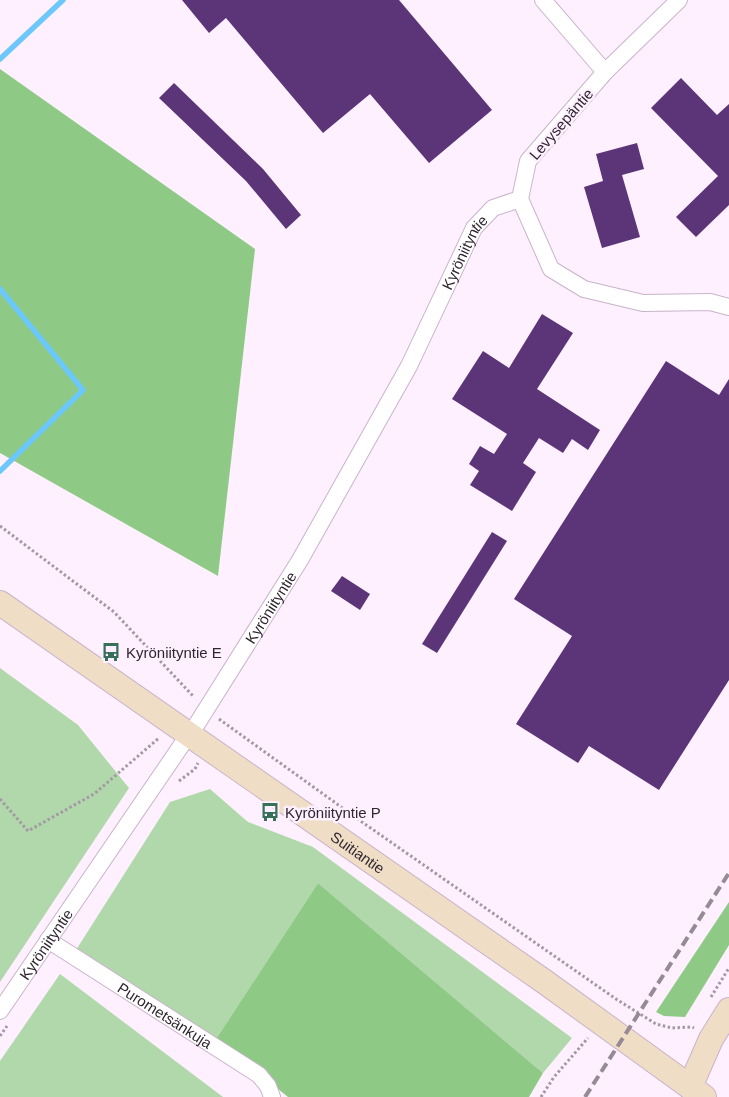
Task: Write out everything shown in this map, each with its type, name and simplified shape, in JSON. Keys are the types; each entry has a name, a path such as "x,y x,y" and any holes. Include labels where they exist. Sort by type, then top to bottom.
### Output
{"main road":[{"name":"Suitiantie","path":"0,603 545,982 697,1092"},
{"path":"697,1092 711,1039 729,1010"}],"street":[{"path":"543,0 605,72"},
{"name":"Levysepäntie","path":"520,199 528,161 605,72 679,0"},
{"path":"520,199 551,269 584,289 643,303 710,302 729,307"},
{"name":"Kyröniityntie","path":"0,1012 190,735 300,560 409,366 474,228 493,208 520,199"},
{"name":"Purometsänkuja","path":"48,940 259,1074 268,1086 272,1097"}],"path":[{"path":"0,526 114,612 206,710 362,822 616,999 656,1024 672,1028 692,1028 711,1039"},
{"path":"0,799 28,831 94,794 159,738"},
{"path":"541,1097 554,1077 602,1023"}],"green space":[{"path":"0,69 255,249 218,576 0,453"},
{"path":"0,668 78,725 129,788 0,982"},
{"path":"210,789 248,822 313,847 572,1038 543,1073 318,883 216,1039 76,950 170,802"},
{"path":"318,883 543,1073 529,1097 288,1097 216,1039"},
{"path":"729,902 729,945 685,1017 664,1016 656,1012"},
{"path":"60,974 223,1097 0,1097 0,1061"}],"building":[{"path":"182,0 399,0 492,110 429,163 370,94 323,133 226,18 209,33"},
{"path":"681,78 717,115 729,104 729,205 696,237 676,217 718,176 651,108"},
{"path":"174,83 263,169 301,215 286,229 246,181 159,98"},
{"path":"637,143 644,169 622,175 640,237 602,248 584,187 603,181 596,154"},
{"path":"542,314 573,333 537,389 600,430 588,450 572,439 563,453 539,438 523,463 536,472 512,511 470,485 479,471 469,464 480,446 494,454 507,434 452,399 483,351 509,368"},
{"path":"666,361 719,395 729,379 729,680 659,790 589,746 578,763 516,724 572,636 514,599"},
{"path":"492,532 507,541 437,653 422,644"},
{"path":"342,576 370,594 360,610 331,591"}],"waterway":[{"path":"0,59 63,0"},
{"path":"0,289 83,390 0,471"}],"railway":[{"path":"585,1097 729,873"}],"place":[{"name":"Kyröniityntie E","path":"111,652"},
{"name":"Kyröniityntie P","path":"270,812"}]}
